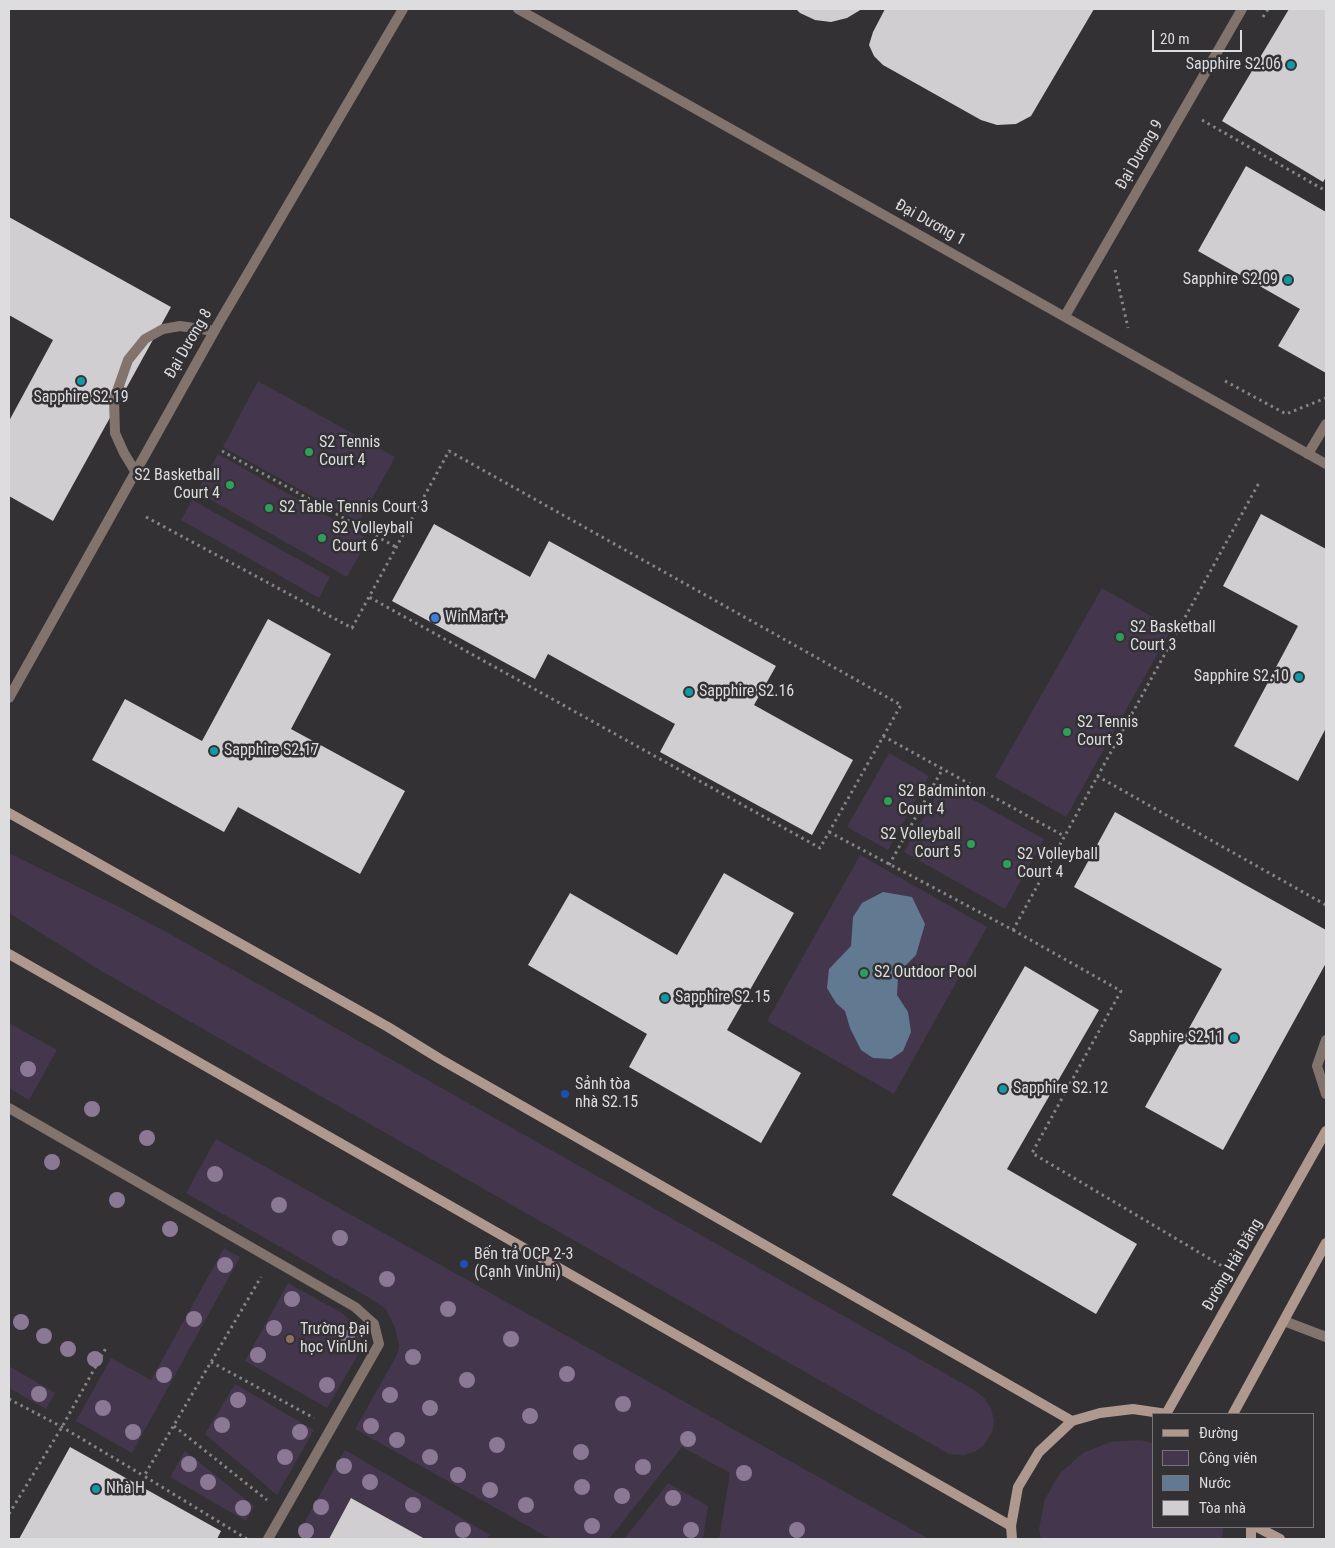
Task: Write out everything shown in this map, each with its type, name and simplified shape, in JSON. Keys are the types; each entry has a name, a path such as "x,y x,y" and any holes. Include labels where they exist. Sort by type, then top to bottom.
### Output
{"main road":[{"path":"9,814 379,1022 1072,1421"},
{"path":"9,954 1011,1526"},
{"name":"Đường Hải Đăng","path":"1167,1413 1326,1131"},
{"path":"1234,1413 1326,1243"},
{"path":"1012,1539 1011,1526 1018,1487 1038,1452 1072,1421 1100,1413 1133,1409 1159,1413"},
{"path":"1259,1528 1280,1539"}],"street":[{"name":"Đại Dương 8","path":"9,698 214,331 403,9"},
{"name":"Đại Dương 1","path":"518,9 1326,464"},
{"name":"Đại Dương 9","path":"1065,316 1242,9"},
{"path":"135,471 115,433 114,400 128,360 145,339 163,329 180,326 214,331"},
{"path":"1308,454 1326,424"},
{"path":"1326,1040 1317,1066 1326,1094"},
{"path":"9,1108 355,1307 374,1324 379,1344 268,1539"},
{"path":"1284,1321 1326,1337"}],"path":[{"path":"1263,17 1268,9"},
{"path":"1197,129 1208,112"},
{"path":"1202,120 1326,191"},
{"path":"1118,263 1115,269 1128,328 1134,331"},
{"path":"1225,381 1286,414 1326,398"},
{"path":"222,451 396,547"},
{"path":"146,516 352,628 449,451 901,705 820,848 369,597"},
{"path":"1013,930 1260,481"},
{"path":"883,736 1064,836"},
{"path":"889,864 942,770"},
{"path":"1097,776 1326,905"},
{"path":"829,832 1121,990 1032,1153 1222,1266"},
{"path":"144,1476 271,1259"},
{"path":"9,1514 62,1427 106,1348"},
{"path":"211,1362 332,1428"},
{"path":"9,1399 62,1427 247,1539"},
{"path":"174,1426 284,1512"}],"green space":[{"name":"S2 Tennis Court 4","path":"258,381 395,457 359,522 223,447"},
{"path":"218,454 368,539 347,577 197,492"},
{"path":"192,500 330,577 319,598 181,520"},
{"name":"S2 Tennis Court 3","path":"1102,588 1172,628 1066,817 995,777"},
{"name":"S2 Badminton Court 4","path":"889,753 929,776 888,850 847,827"},
{"path":"943,783 1044,839 1005,909 904,852"},
{"path":"9,853 170,934 976,1391 985,1399 991,1409 994,1420 993,1430 989,1437 983,1446 974,1452 964,1455 949,1454 103,972 9,913"},
{"path":"860,855 987,927 894,1094 767,1021"},
{"path":"9,1023 57,1050 29,1100 9,1088"},
{"path":"216,1139 929,1539 719,1539 730,1473 682,1447 609,1539 551,1539 355,1429 397,1355 399,1346 395,1328 386,1309 186,1193"},
{"path":"224,1248 240,1257 132,1453 76,1421 111,1358 151,1380"},
{"path":"288,1283 342,1313 355,1324 361,1336 362,1348 327,1408 245,1361"},
{"path":"9,1366 55,1393 46,1409 9,1388"},
{"path":"235,1384 314,1430 277,1495 205,1434"},
{"path":"1140,1440 1152,1443 1152,1528 1223,1528 1222,1539 1041,1539 1039,1529 1045,1499 1060,1473 1083,1453 1110,1442"},
{"path":"345,1450 490,1535 487,1539 425,1539 352,1498 329,1539 306,1539 298,1534"},
{"path":"185,1451 254,1506 246,1521 170,1477"},
{"path":"668,1483 708,1506 703,1539 624,1539"}],"water":[{"name":"S2 Outdoor Pool","path":"883,892 912,897 925,924 916,955 902,969 898,977 897,995 908,1012 911,1032 903,1051 891,1059 873,1058 861,1050 850,1028 845,1011 836,1003 827,988 829,969 851,946 853,917 862,903"}],"building":[{"path":"796,9 862,9 847,18 831,22 815,20"},
{"path":"885,9 1094,9 1031,116 1016,124 997,125 981,120 883,65 874,56 869,45 873,32"},
{"name":"Sapphire S2.06","path":"1289,9 1326,9 1326,177 1323,182 1222,121"},
{"name":"Sapphire S2.09","path":"1246,166 1326,212 1326,373 1278,346 1300,309 1198,251"},
{"name":"Sapphire S2.19","path":"9,217 171,307 53,521 9,496 9,421 53,340 9,315"},
{"name":"Sapphire S2.10","path":"1261,514 1326,549 1326,728 1298,781 1234,746 1298,626 1223,586"},
{"name":"Sapphire S2.16","path":"434,524 530,577 549,541 776,666 754,705 853,760 812,835 660,752 675,724 548,654 535,679 392,601"},
{"name":"Sapphire S2.17","path":"268,619 331,654 291,729 405,791 360,874 238,807 224,832 92,760 125,699 202,741"},
{"name":"Sapphire S2.11","path":"1115,812 1326,930 1326,963 1223,1150 1145,1107 1222,969 1074,887"},
{"name":"Sapphire S2.15","path":"724,873 794,913 727,1030 801,1073 761,1143 629,1067 647,1034 528,965 570,893 677,955"},
{"name":"Sapphire S2.12","path":"1025,966 1099,1010 1007,1169 1137,1244 1096,1314 892,1195"},
{"name":"Nhà H","path":"70,1447 221,1531 217,1539 19,1539"},
{"path":"351,1498 425,1539 329,1539"}],"place":[{"name":"Sapphire S2.06","path":"1291,65"},
{"name":"Sapphire S2.09","path":"1288,280"},
{"name":"Sapphire S2.19","path":"81,381"},
{"name":"S2 Tennis Court 4","path":"309,452"},
{"name":"S2 Basketball Court 4","path":"230,485"},
{"name":"S2 Table Tennis Court 3","path":"269,508"},
{"name":"S2 Volleyball Court 6","path":"322,538"},
{"name":"WinMart+","path":"435,618"},
{"name":"S2 Basketball Court 3","path":"1120,637"},
{"name":"Sapphire S2.10","path":"1299,677"},
{"name":"Sapphire S2.16","path":"689,692"},
{"name":"S2 Tennis Court 3","path":"1067,732"},
{"name":"Sapphire S2.17","path":"214,751"},
{"name":"S2 Badminton Court 4","path":"888,801"},
{"name":"S2 Volleyball Court 5","path":"971,844"},
{"name":"S2 Volleyball Court 4","path":"1007,864"},
{"name":"S2 Outdoor Pool","path":"864,973"},
{"name":"Sapphire S2.15","path":"665,998"},
{"name":"Sapphire S2.11","path":"1234,1038"},
{"name":"Sapphire S2.12","path":"1003,1089"},
{"name":"Sảnh tòa nhà S2.15","path":"565,1094"},
{"name":"Bến trả OCP 2-3 (Cạnh VinUni)","path":"464,1264"},
{"name":"Trường Đại học VinUni","path":"290,1339"},
{"name":"Nhà H","path":"96,1489"}]}
